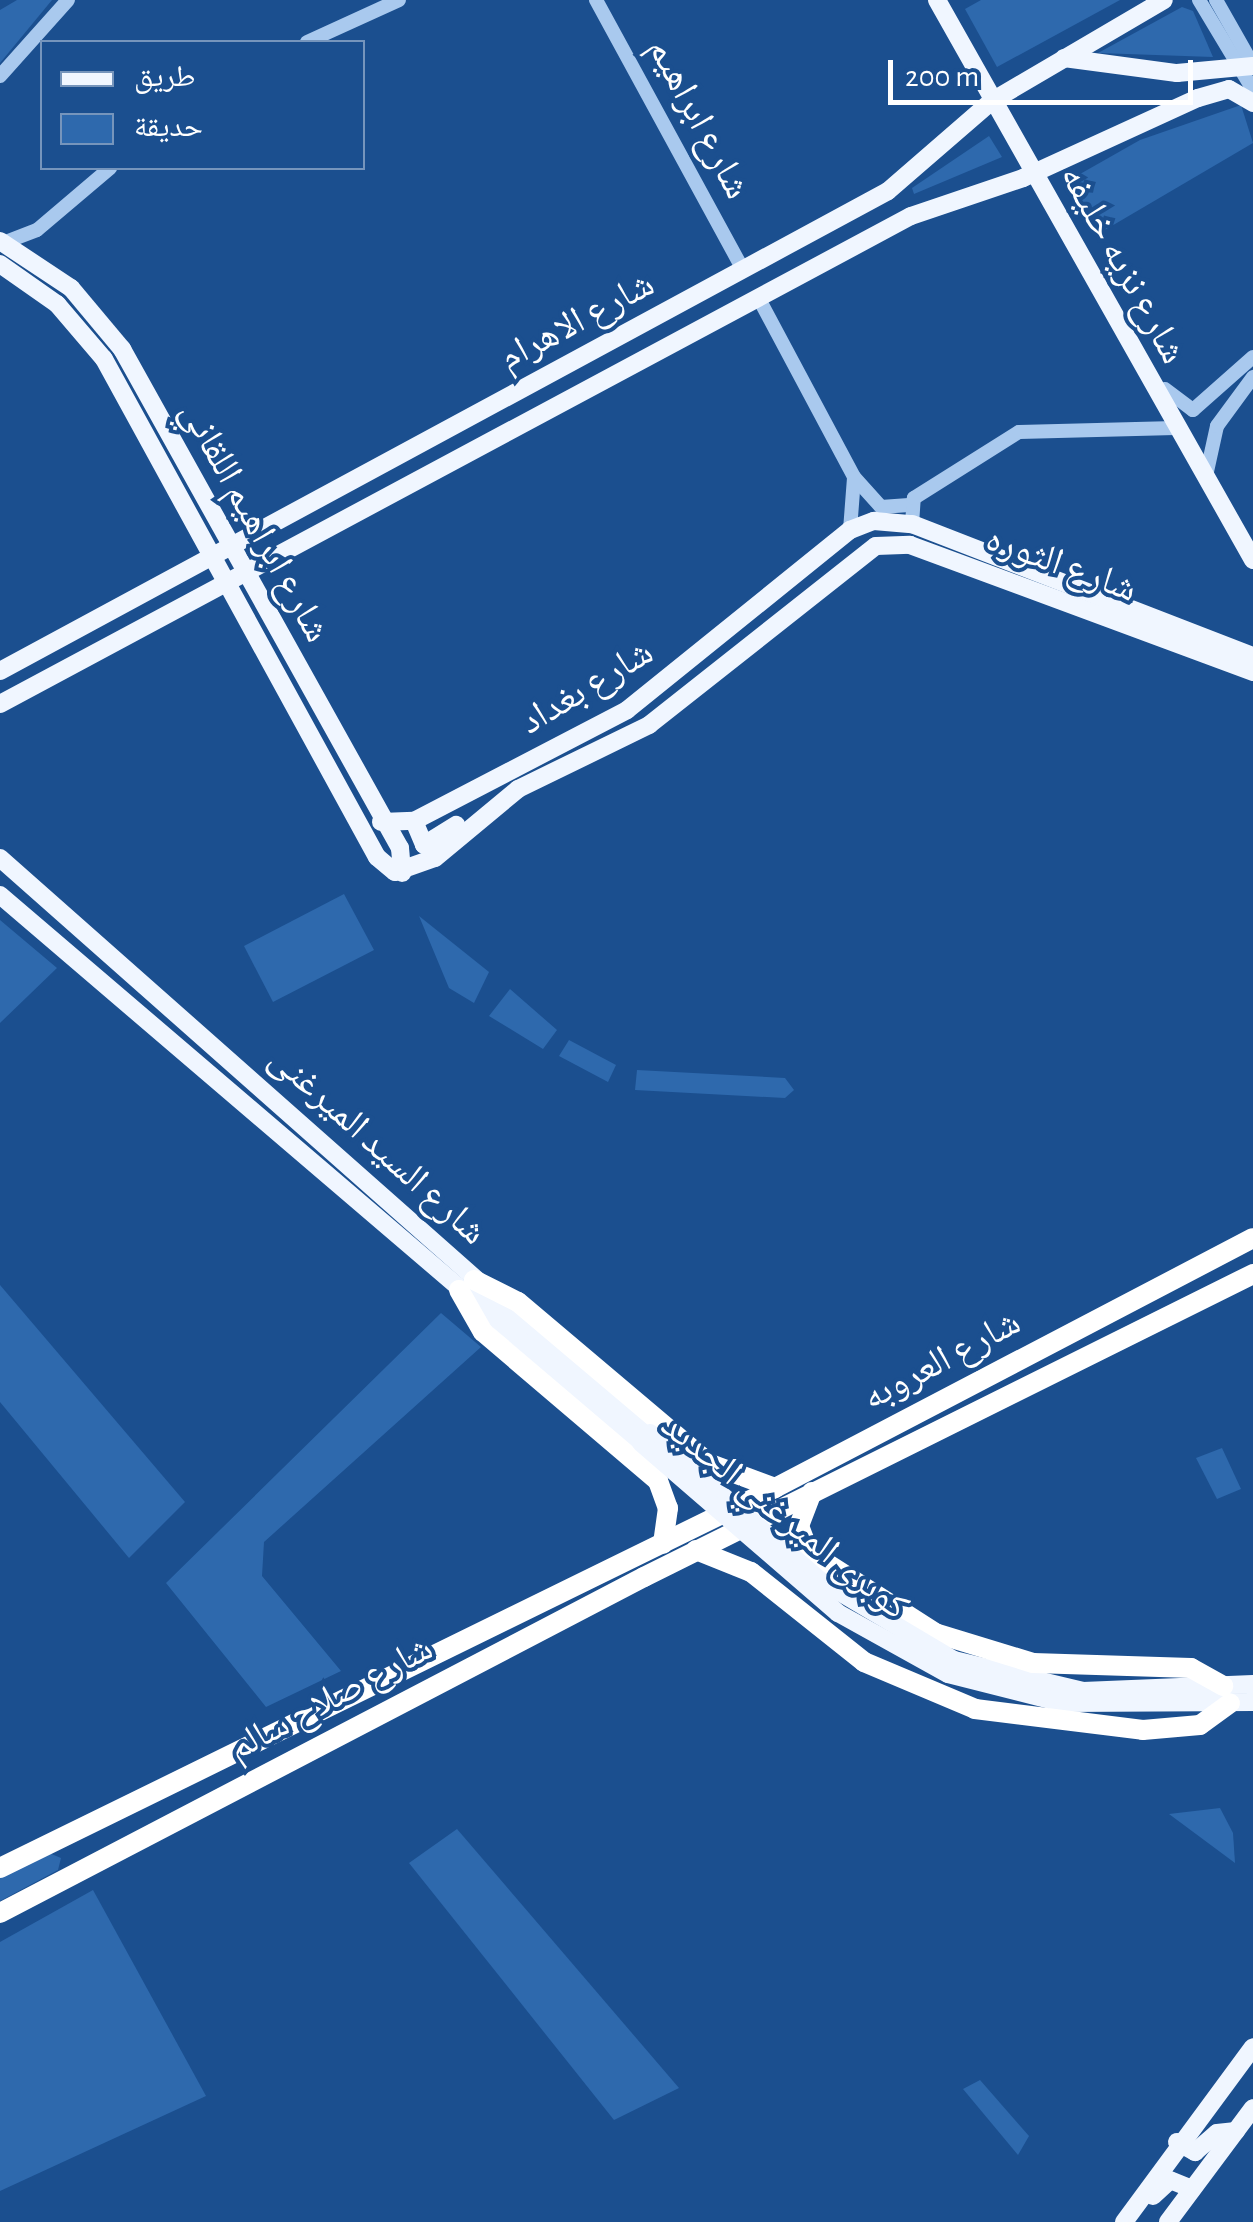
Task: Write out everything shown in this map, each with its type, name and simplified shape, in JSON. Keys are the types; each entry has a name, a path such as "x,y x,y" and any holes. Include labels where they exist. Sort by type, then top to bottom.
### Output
{"highway":[{"name":"شارع العروبه","path":"663,1544 1253,1238"},
{"name":"شارع العروبه","path":"696,1550 1253,1274"},
{"name":"شارع السيد الميرغنى","path":"459,1278 518,1302 721,1472 775,1488"},
{"name":"شارع السيد الميرغنى","path":"459,1278 483,1332 651,1474"},
{"path":"663,1544 666,1500 651,1474 685,1443"},
{"path":"696,1550 770,1588 875,1668 998,1715 1082,1728 1182,1728 1227,1694 1191,1668 1084,1670 968,1646 892,1611 810,1552 799,1516 813,1491"},
{"name":"شارع صلاح سالم","path":"0,1868 663,1544"},
{"name":"شارع صلاح سالم","path":"0,1912 696,1550"},
{"path":"770,1588 779,1555 810,1552"},
{"path":"67,1837 84,1868"}],"main road":[{"name":"شارع نزيه خليفه","path":"937,0 1175,428 1253,560"},
{"name":"شارع الاهرام","path":"0,671 906,180 992,101 1164,0"},
{"path":"1064,58 1177,73 1249,66"},
{"name":"شارع الاهرام","path":"0,704 920,212 1033,174 1198,98 1230,89 1253,103"},
{"name":"شارع ابراهيم اللقاني","path":"2,242 63,281 106,326 381,822 400,848"},
{"name":"شارع ابراهيم اللقاني","path":"0,264 57,304 100,352 377,857 409,871"},
{"path":"743,270 758,298"},
{"name":"شارع الثوره","path":"850,530 912,524 1251,651"},
{"name":"شارع بغداد","path":"381,822 414,821 636,704 850,530"},
{"path":"252,535 269,558"},
{"name":"شارع الثوره","path":"846,563 876,546 910,546 1253,672"},
{"name":"شارع بغداد","path":"409,871 474,821 649,726 846,563"},
{"path":"414,821 414,837 426,845 474,821"},
{"path":"377,857 400,848 409,871"},
{"name":"شارع السيد الميرغنى","path":"0,858 459,1278"},
{"name":"شارع السيد الميرغنى","path":"0,895 459,1278"},
{"name":"كوبرى الميرغني الجديد","path":"459,1278 811,1591 896,1650 1031,1698 1227,1694"},
{"path":"1227,1694 1253,1684"},
{"path":"1227,1694 1253,1702"},
{"path":"1126,2220 1178,2142 1253,2047"},
{"path":"1168,2222 1253,2108"},
{"path":"1178,2142 1196,2152 1218,2133 1236,2131"},
{"path":"1126,2220 1166,2181 1192,2189"}],"street":[{"path":"0,76 68,0"},
{"path":"310,40 399,0"},
{"name":"شارع ابراهيم","path":"596,0 743,270"},
{"path":"1199,0 1249,66"},
{"path":"1216,0 1249,66 1253,90"},
{"path":"2,242 36,230 108,170"},
{"path":"758,298 854,477 881,507 909,504 1028,429 1175,428"},
{"path":"1149,379 1190,411 1253,357"},
{"path":"1206,482 1216,426 1253,377"},
{"path":"850,530 854,477"},
{"path":"909,504 912,524"}],"green space":[{"path":"17,0 52,0 0,63 0,10"},
{"path":"981,0 1120,0 997,67 965,9"},
{"path":"1182,7 1193,11 1213,57 1098,53"},
{"path":"1241,105 1253,143 1098,234 1066,182 1140,140"},
{"path":"989,136 1002,157 914,194 912,188"},
{"path":"344,894 374,950 273,1002 244,946"},
{"path":"419,916 489,972 474,1003 449,988"},
{"path":"0,920 57,968 0,1023"},
{"path":"510,989 557,1030 543,1049 489,1016"},
{"path":"569,1040 616,1065 608,1082 559,1056"},
{"path":"637,1070 785,1078 794,1090 785,1098 635,1090"},
{"path":"0,1285 185,1502 129,1558 0,1402"},
{"path":"441,1313 481,1347 264,1542 262,1576 341,1671 266,1707 166,1583"},
{"path":"1222,1448 1241,1489 1217,1499 1196,1458"},
{"path":"1220,1808 1233,1833 1235,1863 1169,1814"},
{"path":"457,1829 679,2088 614,2120 409,1863"},
{"path":"49,1853 61,1858 58,1870 0,1901 0,1875"},
{"path":"93,1890 206,2096 0,2191 0,1942"},
{"path":"980,2080 1029,2136 1018,2155 963,2089"}]}
